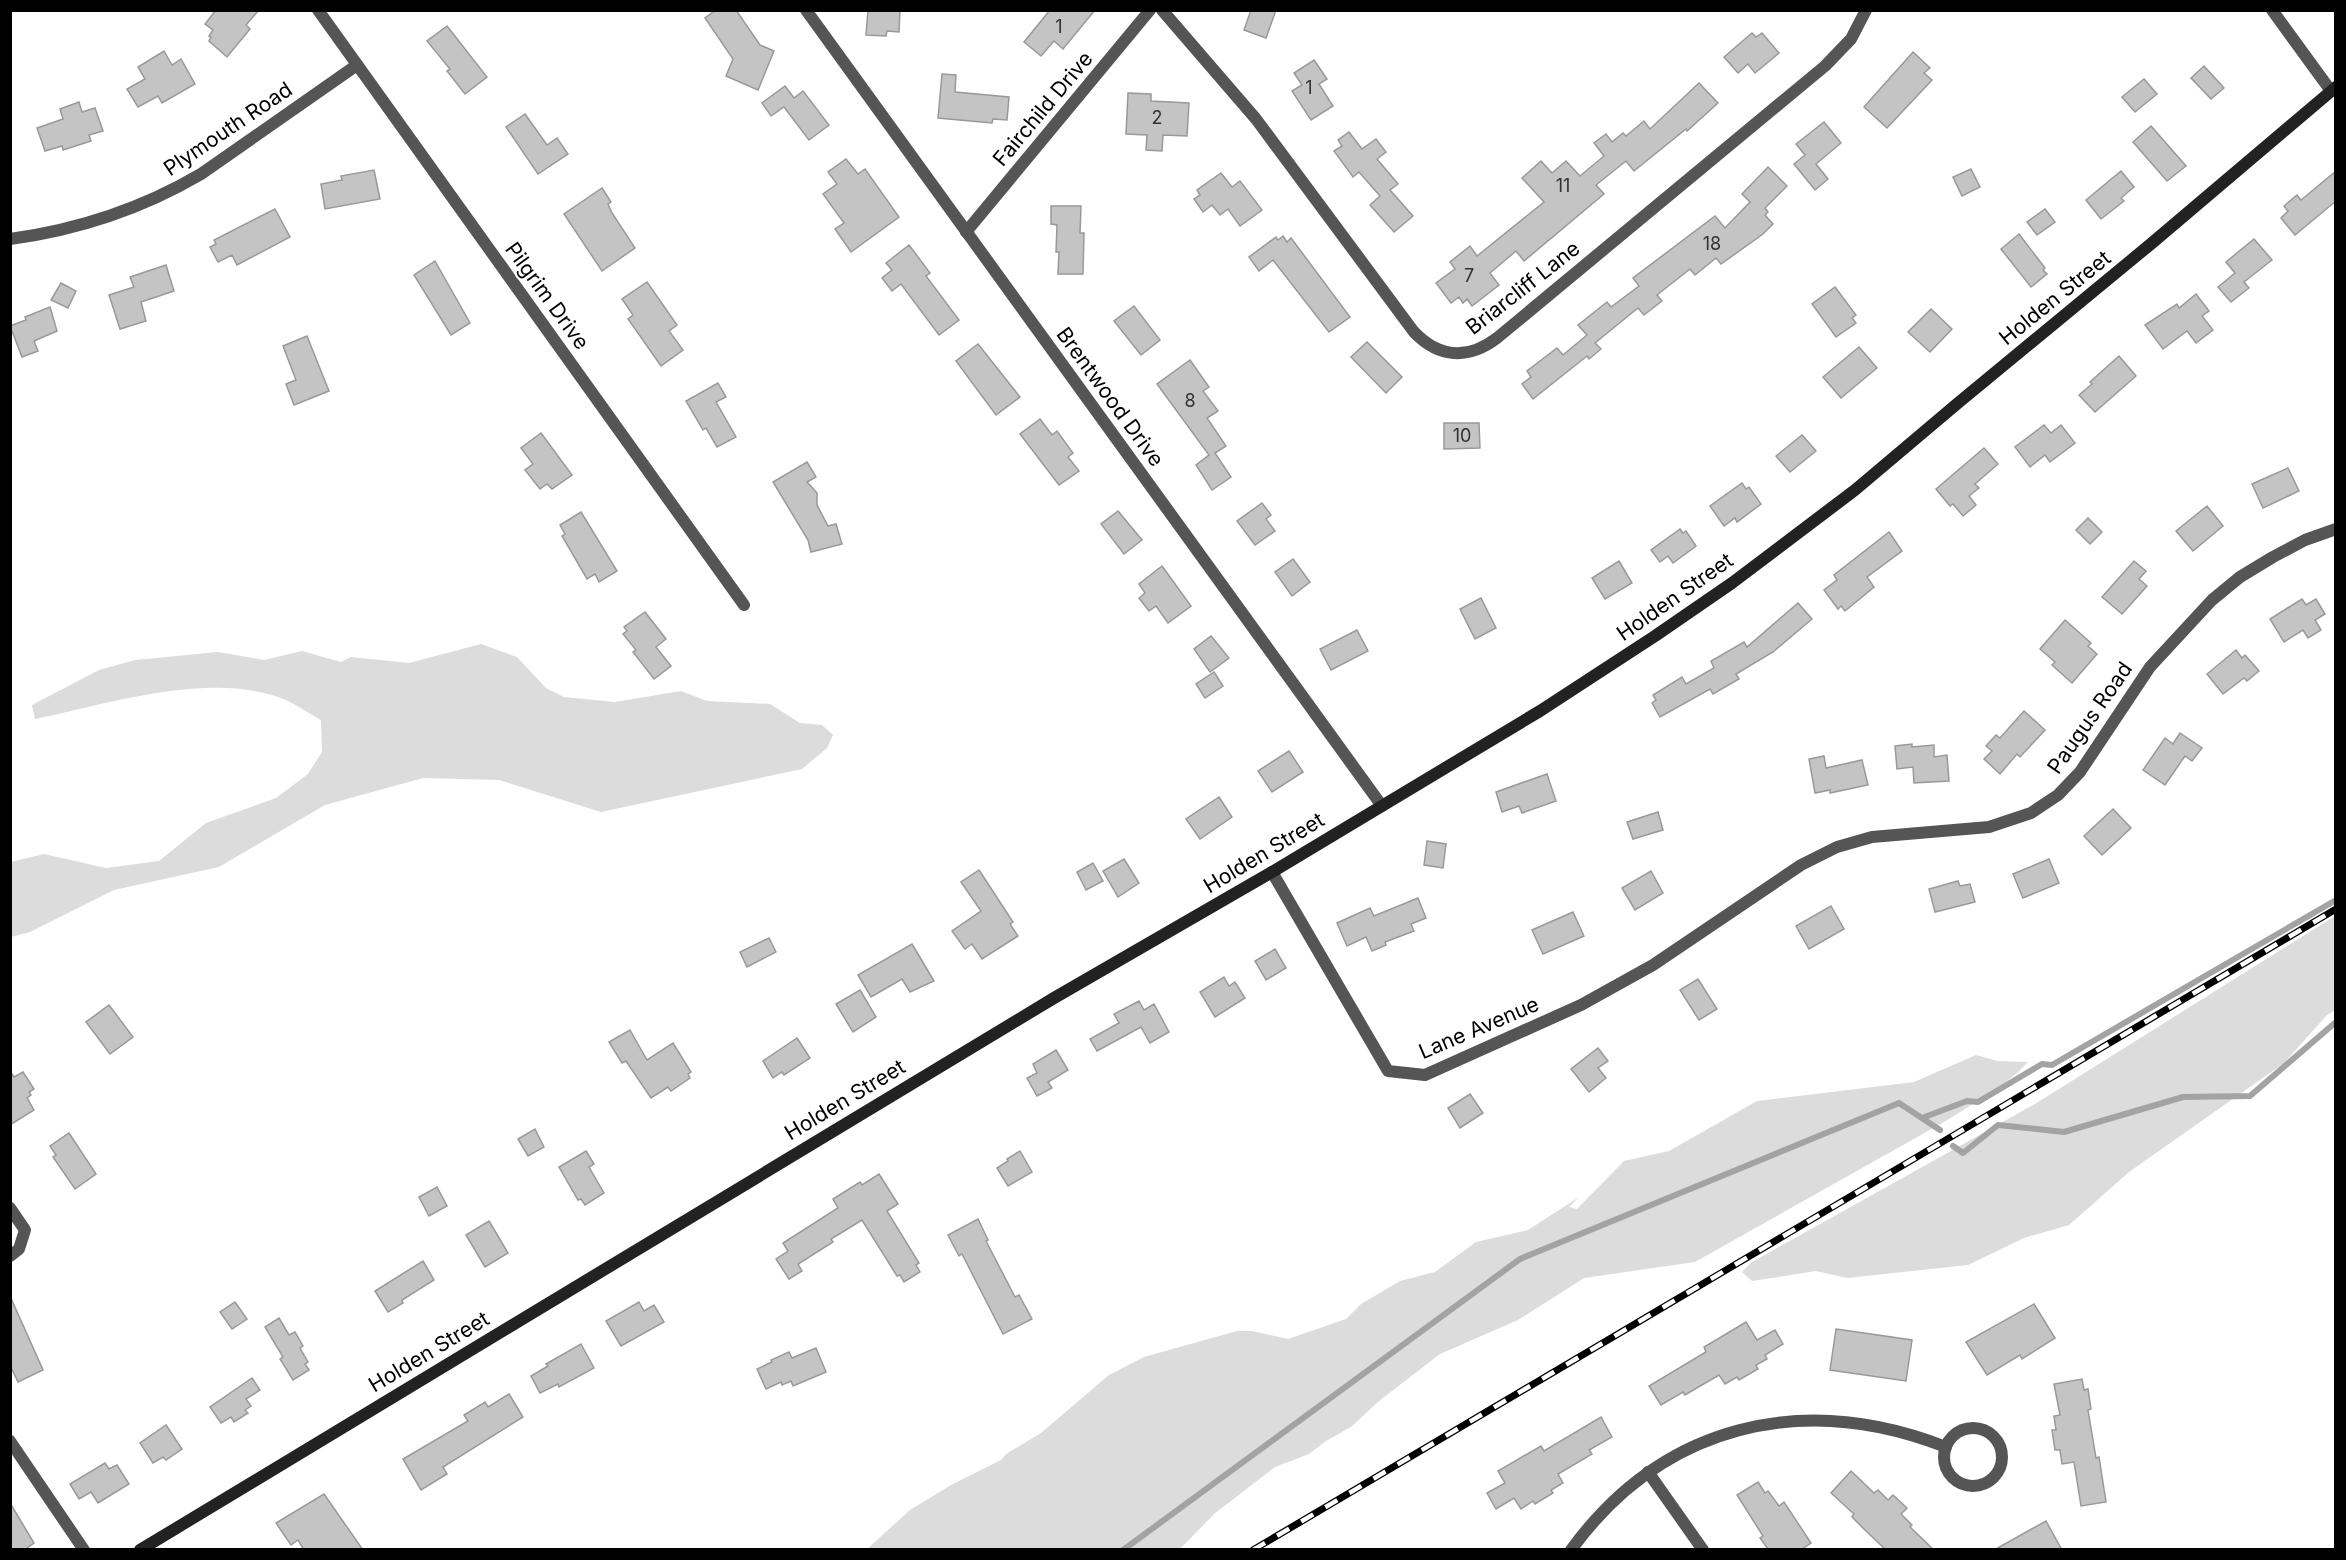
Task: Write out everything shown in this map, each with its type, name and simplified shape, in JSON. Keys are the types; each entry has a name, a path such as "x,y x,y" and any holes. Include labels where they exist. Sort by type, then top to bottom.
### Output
{"main road":[{"name":"Holden Street","path":"140,1550 1054,998 1272,872 1540,711 1655,636 1732,583 1855,490 2333,89"}],"street":[{"name":"Pilgrim Drive","path":"318,10 744,605"},
{"name":"Brentwood Drive","path":"806,10 1382,806"},
{"name":"Fairchild Drive","path":"966,232 1150,10"},
{"name":"Briarcliff Lane","path":"1162,10 1256,119 1414,332 1423,342 1434,348 1458,353 1472,352 1485,347 1497,338 1825,66 1851,39 1866,10"},
{"path":"2272,10 2333,89"},
{"name":"Plymouth Road","path":"10,239 55,231 104,217 181,186 357,65"},
{"name":"Paugus Road","path":"1747,902 1801,865 1855,842 1890,835 1989,827 2018,819 2045,805 2080,772 2150,667 2212,600 2240,577 2273,557 2305,540 2336,529"},
{"name":"Lane Avenue","path":"1272,872 1388,1071 1425,1075 1581,1005 1653,965 1747,902"},
{"path":"10,1208 25,1230 19,1249 10,1256"},
{"path":"1571,1550 1594,1520 1618,1496 1648,1472 1689,1447 1750,1427 1807,1421 1862,1424 1911,1434 1946,1447"},
{"path":"1975,1428 1986,1431 2000,1447 1999,1468 1993,1477 1983,1484 1973,1486 1962,1483 1953,1478 1946,1468 1944,1458 1946,1447 1951,1437 1960,1431 1975,1428"},
{"path":"10,1441 84,1550"},
{"path":"1648,1472 1703,1550"}],"shaded area":[{"path":"481,644 517,657 546,688 564,697 615,702 681,691 707,701 770,704 800,723 822,725 833,735 827,748 802,769 601,812 499,780 423,778 325,805 219,867 114,890 30,932 11,937 11,862 44,854 106,868 159,861 206,823 276,798 308,774 322,752 321,720 278,697 244,689 184,689 123,699 35,719 32,705 99,670 135,660 218,652 264,660 302,651 341,662 351,657 409,663"},
{"path":"2335,916 2335,1010 2327,1015 2284,1063 2129,1172 2069,1225 2024,1238 1968,1265 1847,1278 1816,1271 1752,1281 1742,1272 1752,1262 2035,1104"},
{"path":"1976,1055 1998,1061 2028,1062 1991,1093 1944,1122 1695,1262 1584,1278 1518,1320 1440,1354 1379,1401 1351,1427 1309,1454 1275,1467 1214,1514 1180,1549 867,1549 910,1510 951,1485 1001,1460 1006,1454 1041,1433 1109,1375 1144,1357 1237,1331 1252,1331 1288,1339 1346,1319 1361,1304 1400,1281 1435,1272 1476,1242 1528,1230 1579,1197 1569,1207 1577,1209 1624,1161 1669,1151 1757,1101 1914,1082"}],"building":[{"path":"216,10 259,10 246,25 250,29 227,57 209,41 213,30 205,24"},
{"path":"716,10 736,10 760,45 774,51 758,90 726,76 733,59 705,18"},
{"path":"868,10 900,10 899,32 887,31 886,36 866,35"},
{"path":"1050,10 1095,10 1063,49 1054,41 1041,56 1024,42"},
{"path":"1251,10 1276,10 1266,38 1244,30"},
{"path":"447,26 487,77 465,94 447,71 450,69 427,41"},
{"path":"1752,33 1756,37 1762,33 1779,53 1755,73 1748,64 1738,73 1724,57"},
{"path":"164,51 172,65 181,59 195,84 162,103 158,96 138,107 127,89 145,79 138,67"},
{"path":"1913,52 1930,68 1924,73 1932,80 1887,128 1864,107"},
{"path":"1314,60 1327,79 1319,84 1333,106 1311,120 1292,91 1302,85 1294,73"},
{"path":"2204,66 2224,88 2211,99 2191,78"},
{"path":"942,74 956,75 955,92 1009,97 1007,120 993,119 992,123 938,118"},
{"path":"2144,79 2157,94 2135,112 2122,97"},
{"path":"1699,83 1718,103 1687,131 1686,129 1634,171 1626,161 1596,185 1604,194 1524,261 1516,251 1490,273 1499,285 1472,306 1467,299 1463,303 1459,297 1451,303 1436,283 1455,269 1450,262 1470,246 1477,256 1544,202 1522,178 1541,161 1552,173 1566,161 1580,176 1604,156 1594,143 1606,134 1612,142 1623,133 1626,136 1644,121 1650,129"},
{"path":"785,86 794,98 803,91 829,125 809,140 784,107 771,116 762,103"},
{"path":"1128,93 1151,94 1151,101 1189,103 1187,136 1163,135 1162,151 1146,150 1147,135 1126,134"},
{"path":"79,102 82,112 95,108 103,131 89,135 91,141 63,150 62,146 45,151 37,128 63,119 60,109"},
{"path":"525,114 547,145 557,138 568,154 538,174 506,127"},
{"path":"1824,122 1841,143 1816,164 1828,179 1815,190 1794,164 1805,155 1796,144"},
{"path":"2151,126 2186,166 2167,181 2133,142"},
{"path":"1349,132 1362,149 1376,139 1386,152 1377,159 1398,184 1390,190 1413,216 1394,232 1370,205 1380,196 1359,172 1353,177 1334,151 1342,146 1338,140"},
{"path":"846,159 858,174 865,169 899,217 851,252 835,229 844,223 823,194 837,184 828,172"},
{"path":"1768,167 1787,186 1765,208 1768,212 1765,215 1773,224 1763,234 1721,264 1716,258 1695,275 1690,269 1657,295 1662,301 1644,315 1638,308 1595,343 1601,349 1589,359 1587,356 1533,399 1522,384 1531,377 1527,371 1557,348 1563,355 1587,335 1578,325 1607,302 1611,307 1639,286 1633,278 1715,216 1725,228 1750,202 1742,194"},
{"path":"1971,169 1980,187 1962,196 1953,177"},
{"path":"374,170 380,199 325,209 321,184 342,180 341,176"},
{"path":"2121,171 2134,187 2121,198 2124,201 2101,219 2086,200"},
{"path":"2336,171 2336,201 2295,235 2281,218 2288,211 2284,206 2297,195 2301,200"},
{"path":"1221,173 1232,187 1240,181 1262,210 1240,226 1228,209 1220,215 1212,205 1203,212 1194,199 1200,195 1197,190"},
{"path":"602,188 611,202 608,204 612,213 635,248 602,271 564,214"},
{"path":"1051,206 1081,206 1080,233 1084,233 1083,274 1058,274 1057,225 1051,224"},
{"path":"275,209 290,237 237,265 232,255 218,262 210,247 216,244 214,240"},
{"path":"2045,209 2055,222 2037,235 2027,222"},
{"path":"2019,234 2045,268 2043,270 2047,274 2031,287 2001,249"},
{"path":"1283,236 1287,242 1291,238 1350,317 1329,332 1273,260 1259,271 1249,257 1276,237 1278,240"},
{"path":"2254,239 2272,260 2244,282 2249,288 2231,302 2218,287 2235,273 2226,262"},
{"path":"909,245 930,273 926,276 959,320 939,335 901,284 892,291 882,278 892,270 886,263"},
{"path":"435,261 470,323 451,335 414,275"},
{"path":"166,265 174,291 141,302 146,321 120,329 109,295 134,287 130,277"},
{"path":"647,282 677,325 669,331 683,350 661,366 628,319 633,315 622,299"},
{"path":"61,283 76,291 68,308 51,300"},
{"path":"1835,287 1856,315 1852,318 1856,323 1836,337 1812,304"},
{"path":"2196,294 2209,311 2202,316 2213,330 2196,343 2187,331 2163,349 2145,325 2177,304 2179,308"},
{"path":"1134,306 1160,340 1141,355 1114,321"},
{"path":"50,307 57,331 34,341 38,351 22,357 10,326"},
{"path":"1931,309 1952,329 1930,352 1908,332"},
{"path":"307,336 329,391 294,405 286,384 296,380 283,346"},
{"path":"1367,342 1402,377 1386,393 1351,357"},
{"path":"978,344 1020,397 996,415 956,361"},
{"path":"1859,347 1877,368 1841,398 1823,377"},
{"path":"2119,356 2136,376 2095,412 2079,395"},
{"path":"1190,360 1209,387 1203,391 1218,411 1207,418 1226,446 1215,453 1231,477 1212,490 1196,465 1209,455 1157,384"},
{"path":"718,383 726,397 716,402 736,437 717,447 706,428 703,430 686,401"},
{"path":"1040,419 1052,435 1057,431 1073,453 1068,457 1079,471 1059,485 1020,434"},
{"path":"1444,423 1479,423 1480,448 1444,449"},
{"path":"2044,425 2051,433 2061,425 2075,443 2050,462 2045,455 2030,467 2015,447"},
{"path":"541,433 572,475 552,489 547,484 540,489 525,470 533,464 521,448"},
{"path":"1802,435 1816,451 1790,472 1776,456"},
{"path":"1984,448 1998,464 1975,484 1979,488 1969,496 1976,505 1963,516 1953,504 1950,506 1936,489"},
{"path":"807,462 816,477 807,482 817,493 817,505 828,526 836,524 842,544 811,552 808,540 773,482"},
{"path":"2288,468 2299,491 2263,508 2252,484"},
{"path":"1742,483 1746,489 1749,487 1761,504 1737,522 1735,518 1724,526 1710,506"},
{"path":"1262,503 1271,515 1266,519 1275,531 1255,545 1237,521"},
{"path":"2207,506 2223,526 2193,551 2176,531"},
{"path":"1118,511 1142,540 1124,554 1101,524"},
{"path":"581,512 617,571 599,582 595,574 587,579 562,536 565,534 560,525"},
{"path":"2088,518 2102,532 2090,544 2076,530"},
{"path":"1680,529 1683,533 1686,531 1696,546 1673,563 1668,556 1660,562 1651,550"},
{"path":"1889,532 1902,551 1867,577 1874,587 1845,611 1841,606 1838,609 1824,590 1837,580 1834,575"},
{"path":"1293,559 1310,582 1292,596 1275,572"},
{"path":"1619,561 1632,583 1605,599 1592,578"},
{"path":"2134,561 2146,571 2139,579 2147,586 2122,614 2102,597"},
{"path":"1162,566 1191,606 1168,623 1156,606 1149,611 1139,598 1145,593 1139,584"},
{"path":"1481,598 1496,628 1475,639 1460,609"},
{"path":"2302,599 2306,605 2316,599 2325,614 2315,620 2321,630 2308,638 2303,630 2284,642 2270,619"},
{"path":"1798,603 1812,619 1773,652 1736,674 1739,679 1713,694 1710,689 1660,717 1652,703 1656,700 1653,695 1682,677 1686,684 1714,668 1711,661 1744,642 1747,647"},
{"path":"645,612 666,639 656,647 671,666 654,679 633,652 636,650 623,634 627,631 624,627"},
{"path":"2065,620 2091,643 2088,646 2097,654 2072,683 2052,665 2055,662 2040,649"},
{"path":"1357,630 1368,651 1331,670 1320,649"},
{"path":"1211,636 1229,658 1210,672 1194,649"},
{"path":"2236,650 2242,658 2245,655 2259,671 2247,681 2244,678 2223,694 2207,674"},
{"path":"1214,672 1223,686 1205,698 1196,684"},
{"path":"2024,711 2045,730 2020,757 2017,754 2000,774 1984,759 1992,751 1986,746 1996,735 2000,738"},
{"path":"2180,733 2202,748 2192,761 2185,756 2165,785 2143,770 2165,738 2173,744"},
{"path":"1912,744 1912,747 1934,745 1934,757 1947,755 1949,781 1914,783 1913,767 1897,769 1895,746"},
{"path":"1289,751 1303,772 1272,792 1258,771"},
{"path":"1824,756 1826,768 1862,760 1868,785 1830,793 1830,790 1815,793 1809,759"},
{"path":"1547,774 1556,801 1522,813 1519,806 1502,812 1496,792"},
{"path":"1219,797 1232,817 1200,839 1186,819"},
{"path":"2113,809 2131,828 2102,855 2084,836"},
{"path":"1658,812 1663,830 1633,839 1627,822"},
{"path":"1427,841 1446,844 1443,868 1424,865"},
{"path":"1124,859 1139,883 1118,897 1103,871"},
{"path":"2049,859 2059,883 2023,898 2013,874"},
{"path":"1093,863 1103,881 1086,890 1077,872"},
{"path":"979,870 1013,922 1010,924 1018,936 982,959 972,944 965,949 952,931 981,911 961,882"},
{"path":"1651,871 1663,893 1635,910 1622,888"},
{"path":"1958,881 1960,886 1970,884 1975,902 1935,912 1929,889"},
{"path":"1418,898 1426,918 1411,924 1414,931 1385,942 1386,945 1372,951 1366,937 1347,946 1337,923 1370,908 1374,916"},
{"path":"1831,906 1844,929 1809,949 1796,926"},
{"path":"1573,912 1584,936 1543,954 1532,930"},
{"path":"769,938 776,952 747,967 740,952"},
{"path":"912,944 934,981 910,992 902,979 871,997 858,975"},
{"path":"1275,949 1286,968 1266,980 1255,961"},
{"path":"1224,977 1229,986 1235,982 1245,998 1215,1017 1200,992"},
{"path":"1698,979 1717,1009 1699,1020 1680,990"},
{"path":"860,990 876,1017 853,1032 836,1004"},
{"path":"1139,1001 1144,1010 1154,1004 1169,1032 1150,1043 1141,1027 1097,1051 1090,1039 1119,1023 1114,1014"},
{"path":"109,1005 133,1037 110,1054 86,1022"},
{"path":"630,1030 647,1060 673,1043 691,1072 688,1074 690,1078 671,1091 668,1087 651,1098 626,1061 622,1063 609,1042"},
{"path":"797,1038 810,1058 784,1075 782,1072 773,1078 763,1061"},
{"path":"1598,1048 1608,1061 1598,1068 1606,1078 1589,1092 1571,1069"},
{"path":"1056,1050 1068,1070 1048,1082 1052,1088 1037,1096 1027,1078 1037,1073 1033,1064"},
{"path":"10,1071 14,1077 23,1072 34,1089 29,1092 31,1095 27,1098 34,1110 10,1125"},
{"path":"1470,1094 1483,1113 1460,1128 1448,1108"},
{"path":"535,1129 544,1147 528,1156 518,1139"},
{"path":"69,1133 96,1174 75,1189 53,1157 56,1155 50,1146"},
{"path":"586,1151 594,1164 589,1167 604,1193 585,1205 581,1199 578,1200 559,1167"},
{"path":"1020,1151 1032,1172 1008,1186 997,1168"},
{"path":"879,1174 898,1204 887,1211 919,1263 916,1265 920,1272 904,1282 900,1275 897,1276 862,1220 831,1239 833,1242 798,1264 802,1271 789,1279 776,1259 788,1251 783,1243 838,1208 833,1199 860,1182 862,1185"},
{"path":"437,1187 447,1206 429,1216 419,1197"},
{"path":"978,1219 988,1240 986,1241 1015,1297 1019,1295 1032,1319 1003,1334 962,1254 959,1256 948,1235"},
{"path":"489,1221 508,1253 485,1267 466,1235"},
{"path":"423,1261 434,1280 402,1300 403,1303 388,1312 375,1291"},
{"path":"10,1296 43,1370 18,1382 10,1365"},
{"path":"235,1302 247,1319 232,1329 220,1312"},
{"path":"639,1302 644,1311 654,1305 664,1322 621,1346 606,1321"},
{"path":"2034,1304 2055,1338 2022,1359 2020,1355 1987,1375 1966,1342"},
{"path":"279,1318 289,1335 295,1332 308,1362 305,1364 309,1370 293,1380 280,1359 283,1357 265,1327"},
{"path":"1746,1322 1757,1340 1775,1330 1783,1344 1765,1355 1767,1359 1756,1365 1758,1369 1739,1380 1737,1377 1725,1384 1719,1375 1685,1395 1683,1392 1661,1405 1649,1386 1706,1352 1704,1347"},
{"path":"1836,1329 1912,1340 1906,1381 1830,1370"},
{"path":"581,1344 594,1368 559,1387 558,1384 540,1393 531,1376 548,1366 546,1364"},
{"path":"816,1348 826,1372 793,1386 791,1381 782,1385 781,1382 766,1389 757,1369 789,1352 792,1358"},
{"path":"252,1378 260,1390 246,1399 251,1406 245,1410 248,1413 234,1422 231,1417 221,1423 210,1407"},
{"path":"2082,1379 2084,1390 2088,1389 2091,1409 2088,1410 2106,1502 2081,1506 2074,1462 2062,1464 2060,1450 2055,1450 2052,1430 2056,1430 2054,1416 2060,1415 2054,1384"},
{"path":"509,1394 523,1417 443,1467 447,1474 421,1490 403,1459 468,1421 464,1415 485,1402 488,1407"},
{"path":"1601,1417 1612,1437 1589,1450 1592,1454 1558,1474 1563,1483 1551,1490 1553,1493 1521,1509 1514,1498 1496,1509 1487,1493 1505,1483 1498,1471 1541,1446 1544,1451"},
{"path":"166,1425 182,1449 166,1460 163,1457 153,1463 140,1443"},
{"path":"105,1463 109,1469 117,1465 129,1484 98,1503 91,1492 79,1499 70,1484"},
{"path":"1851,1471 1874,1493 1878,1490 1888,1500 1893,1495 1907,1508 1901,1514 1912,1525 1910,1527 1934,1550 1886,1550 1852,1517 1854,1514 1831,1493"},
{"path":"1758,1482 1765,1493 1768,1491 1779,1506 1784,1502 1811,1543 1802,1549 1768,1549 1760,1538 1763,1536 1737,1495"},
{"path":"324,1494 363,1550 304,1550 298,1540 291,1545 276,1523"},
{"path":"10,1503 34,1543 24,1550 10,1550"},
{"path":"2046,1521 2062,1550 1994,1550"}],"waterway":[{"path":"1922,1118 1967,1101 1978,1102 2042,1064 2052,1065 2336,900"},
{"path":"1953,1146 1963,1153 1998,1125 2064,1132 2183,1097 2250,1096 2336,1022"},
{"path":"1123,1550 1520,1259 1899,1103 1940,1130"}],"railway":[{"path":"1253,1550 2336,909"}]}
